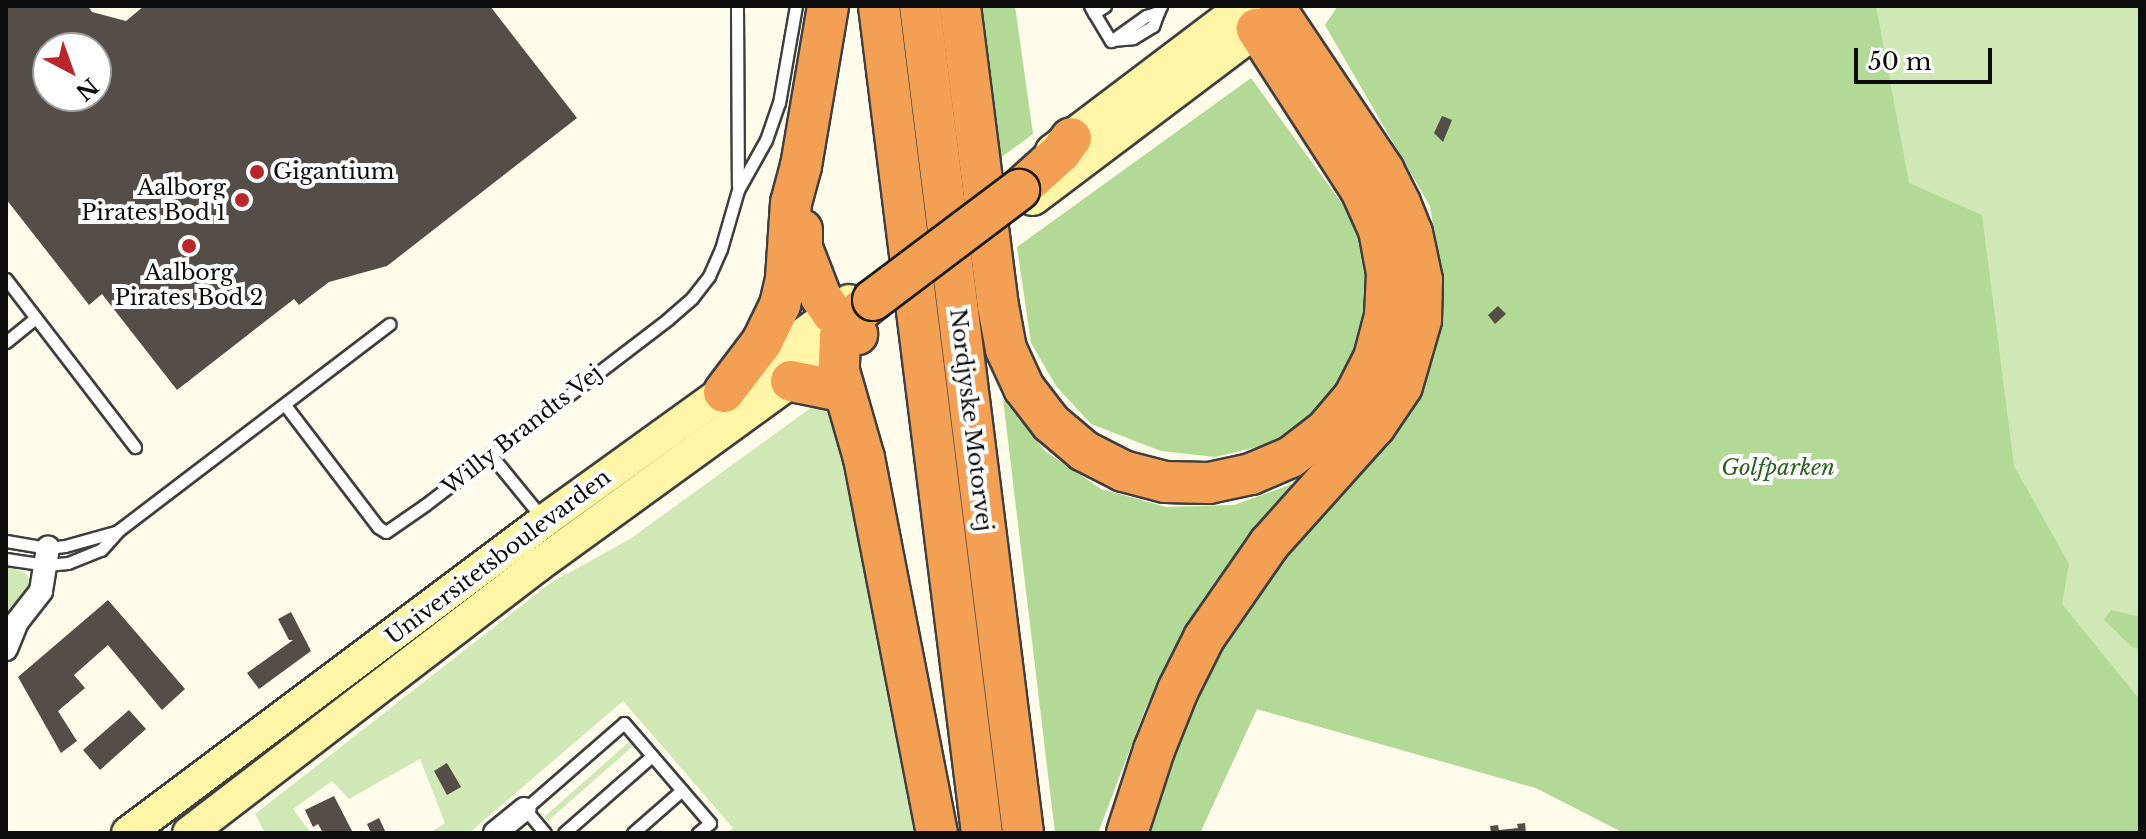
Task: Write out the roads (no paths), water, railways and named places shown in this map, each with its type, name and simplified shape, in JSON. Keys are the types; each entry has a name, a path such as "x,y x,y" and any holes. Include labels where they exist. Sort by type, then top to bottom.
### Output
{"highway":[{"path":"724,392 762,342 780,305 786,278 791,203 801,166 828,6"},
{"name":"Nordjyske Motorvej","path":"879,6 982,833"},
{"name":"Nordjyske Motorvej","path":"920,6 1023,833"},
{"path":"960,6 998,306 1006,349 1024,388 1051,423 1073,442 1123,471 1165,482 1209,483 1251,474 1291,457 1326,430 1354,397 1374,358 1385,316 1387,273 1379,230 1361,190 1265,11"},
{"path":"1127,833 1160,735 1204,638 1269,544 1375,426 1402,386 1421,320 1422,280 1412,233 1384,171 1265,11"},
{"path":"937,833 864,458 839,371 856,318 1019,192 1061,152 1071,138"},
{"path":"801,166 802,248 812,279 856,318"},
{"path":"791,381 845,392"}],"main road":[{"path":"1071,138 1265,11"},
{"path":"1019,192 1265,11"},
{"name":"Universitetsboulevarden","path":"189,833 537,566 791,381 856,318"},
{"name":"Universitetsboulevarden","path":"128,833 544,521 724,392 856,318"}],"street":[{"path":"6,649 17,622 41,591 47,556"},
{"path":"495,833 525,809"}],"lane":[{"name":"Willy Brandts Vej","path":"737,6 738,190"},
{"name":"Willy Brandts Vej","path":"285,405 378,527 386,532 692,298 709,276 721,249 738,190 766,140 779,103 796,6"},
{"path":"1096,8 1111,41 1160,9"},
{"path":"6,279 135,447"},
{"path":"6,342 36,318"},
{"path":"6,559 47,556 119,530 389,324"},
{"path":"490,454 544,521"},
{"path":"6,541 47,556"},
{"path":"545,833 525,809 624,723 710,823 698,833"},
{"path":"564,833 652,756"},
{"path":"633,833 682,790"}],"place":[{"name":"Gigantium","path":"257,172"},
{"name":"Aalborg Pirates Bod 1","path":"242,200"},
{"name":"Aalborg Pirates Bod 2","path":"189,246"}],"park label":[{"name":"Golfparken","path":"1778,468"}]}
